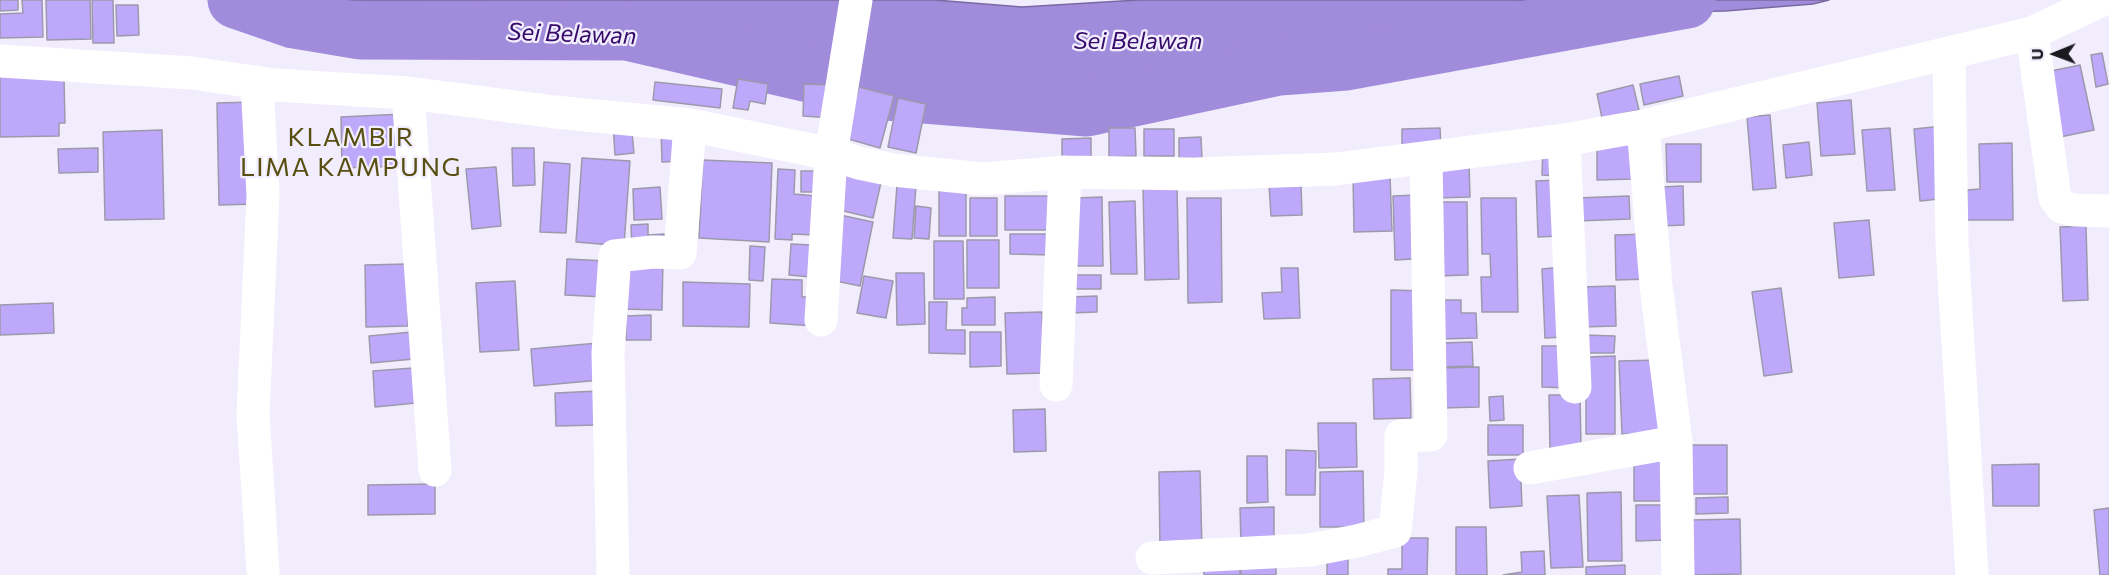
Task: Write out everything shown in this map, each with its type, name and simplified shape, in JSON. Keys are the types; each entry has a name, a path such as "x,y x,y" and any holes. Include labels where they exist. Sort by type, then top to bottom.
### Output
{"street":[{"path":"821,320 831,154 844,86 856,0"},
{"path":"0,61 192,72 275,85 408,93 555,112 690,125 831,154 893,170 983,179 1065,171 1194,174 1324,170 1564,140 1643,126 2032,33 2102,0"},
{"path":"2032,33 2055,198 2062,207 2074,210 2109,211"},
{"path":"1949,54 1952,244 1972,575"},
{"path":"257,82 263,195 253,414 263,571"},
{"path":"408,93 435,470"},
{"path":"613,575 608,353 615,255 653,252 680,253 690,125"},
{"path":"1643,126 1656,285 1676,442 1678,575"},
{"path":"1564,140 1575,387"},
{"path":"1152,558 1310,550 1395,531 1401,471 1401,436 1431,435 1426,158"},
{"path":"1056,385 1065,171"},
{"path":"1530,468 1676,442"}],"water":[{"name":"Sei Belawan","path":"281,0 935,0 1022,7 1138,0 1829,0 1813,4 1725,11 1585,17 1398,46 1219,79 1054,85 952,77 741,42"}],"building":[{"path":"0,0 18,0 18,10 0,11"},
{"path":"22,0 42,0 43,37 0,38 0,14 23,13"},
{"path":"46,0 90,0 91,39 47,40"},
{"path":"92,0 113,0 114,43 93,43"},
{"path":"116,5 138,5 139,35 117,36"},
{"path":"2102,53 2108,84 2096,87 2091,55"},
{"path":"2080,65 2094,130 2060,137 2046,72"},
{"path":"0,69 64,78 65,123 59,123 59,136 0,137"},
{"path":"1679,76 1683,96 1644,105 1640,84"},
{"path":"738,79 768,84 765,104 750,101 748,110 733,108"},
{"path":"655,82 722,89 720,108 653,100"},
{"path":"804,84 834,85 833,118 803,116"},
{"path":"1633,85 1639,110 1602,118 1597,94"},
{"path":"859,87 894,96 880,148 845,138"},
{"path":"898,98 926,104 916,153 888,147"},
{"path":"1851,100 1855,154 1821,156 1817,103"},
{"path":"254,102 256,204 219,205 217,103"},
{"path":"403,114 405,166 342,168 341,117"},
{"path":"1770,115 1776,188 1753,190 1747,117"},
{"path":"631,122 634,153 615,155 613,124"},
{"path":"1943,126 1949,198 1920,201 1914,129"},
{"path":"1109,128 1135,128 1136,156 1109,157"},
{"path":"1440,128 1441,149 1402,150 1402,129"},
{"path":"1890,128 1895,190 1867,191 1862,130"},
{"path":"683,129 684,161 662,162 661,130"},
{"path":"1144,129 1174,129 1174,156 1144,156"},
{"path":"162,130 164,219 105,220 103,132"},
{"path":"1633,135 1634,179 1597,180 1597,136"},
{"path":"1201,137 1202,158 1179,158 1179,138"},
{"path":"1091,138 1091,161 1062,161 1062,139"},
{"path":"1809,142 1812,175 1786,178 1783,145"},
{"path":"2012,143 2013,220 1967,220 1967,190 1980,189 1979,144"},
{"path":"1666,144 1701,144 1701,182 1667,182"},
{"path":"1543,145 1556,176 1542,175"},
{"path":"98,148 98,172 59,173 58,149"},
{"path":"512,148 534,148 535,185 513,186"},
{"path":"582,158 630,161 624,246 576,242"},
{"path":"703,160 772,163 769,242 699,238"},
{"path":"544,162 570,164 566,233 540,232"},
{"path":"1469,162 1470,197 1436,198 1436,163"},
{"path":"496,167 501,226 472,229 466,169"},
{"path":"778,169 795,170 794,194 817,196 815,235 792,234 792,240 775,239"},
{"path":"845,170 882,178 873,218 835,209"},
{"path":"801,171 816,171 816,192 801,192"},
{"path":"1353,175 1390,175 1392,231 1354,232"},
{"path":"1558,180 1560,236 1538,237 1536,181"},
{"path":"1301,184 1302,215 1271,216 1269,185"},
{"path":"897,185 916,186 912,239 893,238"},
{"path":"939,185 966,186 966,236 939,236"},
{"path":"1683,186 1684,225 1660,226 1659,187"},
{"path":"660,187 662,219 634,220 633,189"},
{"path":"1177,187 1179,279 1145,280 1143,188"},
{"path":"1418,195 1413,259 1395,260 1393,196"},
{"path":"1005,196 1053,196 1053,230 1005,230"},
{"path":"1629,196 1630,219 1576,221 1576,198"},
{"path":"1102,197 1103,266 1075,266 1074,198"},
{"path":"970,198 997,198 997,236 970,236"},
{"path":"1187,198 1221,198 1222,302 1188,303"},
{"path":"1481,198 1516,198 1518,312 1482,312 1481,277 1491,277 1490,254 1482,254"},
{"path":"1135,201 1137,274 1111,274 1109,202"},
{"path":"1435,202 1467,202 1468,275 1436,276"},
{"path":"916,206 931,208 929,239 914,238"},
{"path":"840,215 873,222 860,286 826,279"},
{"path":"1869,220 1874,275 1839,278 1834,223"},
{"path":"648,224 648,235 664,234 664,248 632,249 631,225"},
{"path":"2086,226 2088,300 2063,301 2060,227"},
{"path":"1010,234 1051,234 1051,255 1010,254"},
{"path":"1648,234 1650,279 1616,280 1615,235"},
{"path":"967,240 999,240 999,288 967,288"},
{"path":"934,241 963,241 964,299 934,299"},
{"path":"791,244 812,245 811,277 789,275"},
{"path":"750,246 765,247 763,281 749,280"},
{"path":"620,258 663,258 662,310 619,309"},
{"path":"567,259 607,261 605,297 565,295"},
{"path":"407,264 408,326 366,327 365,265"},
{"path":"1563,267 1566,337 1545,338 1542,269"},
{"path":"1281,268 1298,268 1300,318 1264,319 1262,293 1282,292"},
{"path":"896,273 924,273 925,324 897,325"},
{"path":"1071,275 1101,275 1101,289 1071,289"},
{"path":"864,276 893,281 886,318 857,313"},
{"path":"772,279 802,280 802,297 816,297 815,326 770,323"},
{"path":"515,281 519,350 480,352 476,283"},
{"path":"683,282 750,284 749,327 683,326"},
{"path":"1615,286 1616,326 1581,327 1580,287"},
{"path":"1781,288 1792,372 1764,376 1752,292"},
{"path":"1391,290 1426,291 1425,370 1391,370"},
{"path":"1097,296 1097,312 1070,313 1070,297"},
{"path":"995,297 995,325 962,325 962,308 967,308 967,298"},
{"path":"1441,300 1461,300 1461,313 1476,313 1477,338 1441,339"},
{"path":"929,302 947,302 946,330 965,330 965,354 929,353"},
{"path":"53,303 54,333 0,335 0,305"},
{"path":"1042,312 1044,373 1007,374 1005,313"},
{"path":"651,315 651,340 626,340 626,316"},
{"path":"412,332 414,359 371,363 369,336"},
{"path":"970,332 1001,332 1001,366 970,367"},
{"path":"1584,335 1615,336 1614,353 1584,353"},
{"path":"1472,342 1473,366 1441,367 1440,343"},
{"path":"598,343 601,380 534,386 531,349"},
{"path":"1542,346 1567,346 1567,388 1542,387"},
{"path":"1615,356 1615,434 1586,434 1586,357"},
{"path":"1659,360 1661,433 1622,434 1619,361"},
{"path":"1479,367 1479,407 1441,408 1440,368"},
{"path":"413,368 416,403 375,407 373,371"},
{"path":"1410,378 1411,418 1374,419 1373,379"},
{"path":"599,391 599,425 556,426 555,393"},
{"path":"1549,395 1580,395 1581,448 1550,449"},
{"path":"1503,396 1504,420 1490,421 1489,397"},
{"path":"1045,409 1046,451 1014,452 1013,410"},
{"path":"1318,423 1356,423 1357,467 1319,468"},
{"path":"1488,425 1523,425 1523,455 1488,455"},
{"path":"1687,445 1727,445 1727,494 1688,494"},
{"path":"1286,450 1316,451 1315,495 1286,495"},
{"path":"1634,452 1668,452 1668,501 1634,501"},
{"path":"1247,456 1267,456 1268,502 1247,503"},
{"path":"1520,459 1522,506 1490,508 1488,461"},
{"path":"2039,464 2039,506 1993,506 1992,465"},
{"path":"1200,471 1202,549 1160,550 1159,472"},
{"path":"1363,471 1364,527 1320,527 1320,472"},
{"path":"435,484 435,514 368,515 368,485"},
{"path":"1621,492 1622,561 1588,561 1587,493"},
{"path":"1579,495 1583,567 1551,568 1547,496"},
{"path":"1728,497 1728,513 1696,514 1696,498"},
{"path":"1636,505 1665,505 1666,540 1636,541"},
{"path":"1274,507 1274,544 1241,545 1240,508"},
{"path":"2109,508 2109,575 2100,575 2094,510"},
{"path":"1740,519 1741,574 1693,575 1691,520"},
{"path":"1456,527 1486,527 1487,575 1456,575"},
{"path":"1402,538 1428,538 1427,575 1388,575 1388,569 1402,569"},
{"path":"1544,551 1545,575 1503,575 1522,572 1521,552"},
{"path":"1327,558 1348,558 1348,575 1327,575"},
{"path":"1276,564 1276,575 1241,575 1240,565"},
{"path":"1203,565 1240,565 1240,575 1204,575"},
{"path":"1625,565 1625,575 1586,575 1586,567"}],"waterway":[{"name":"Sei Belawan","path":"236,0 294,20 360,31 627,32 887,92 1087,108 1279,67 1346,62 1687,0"}],"district":[{"name":"KLAMBIR LIMA KAMPUNG","path":"351,152"}]}
